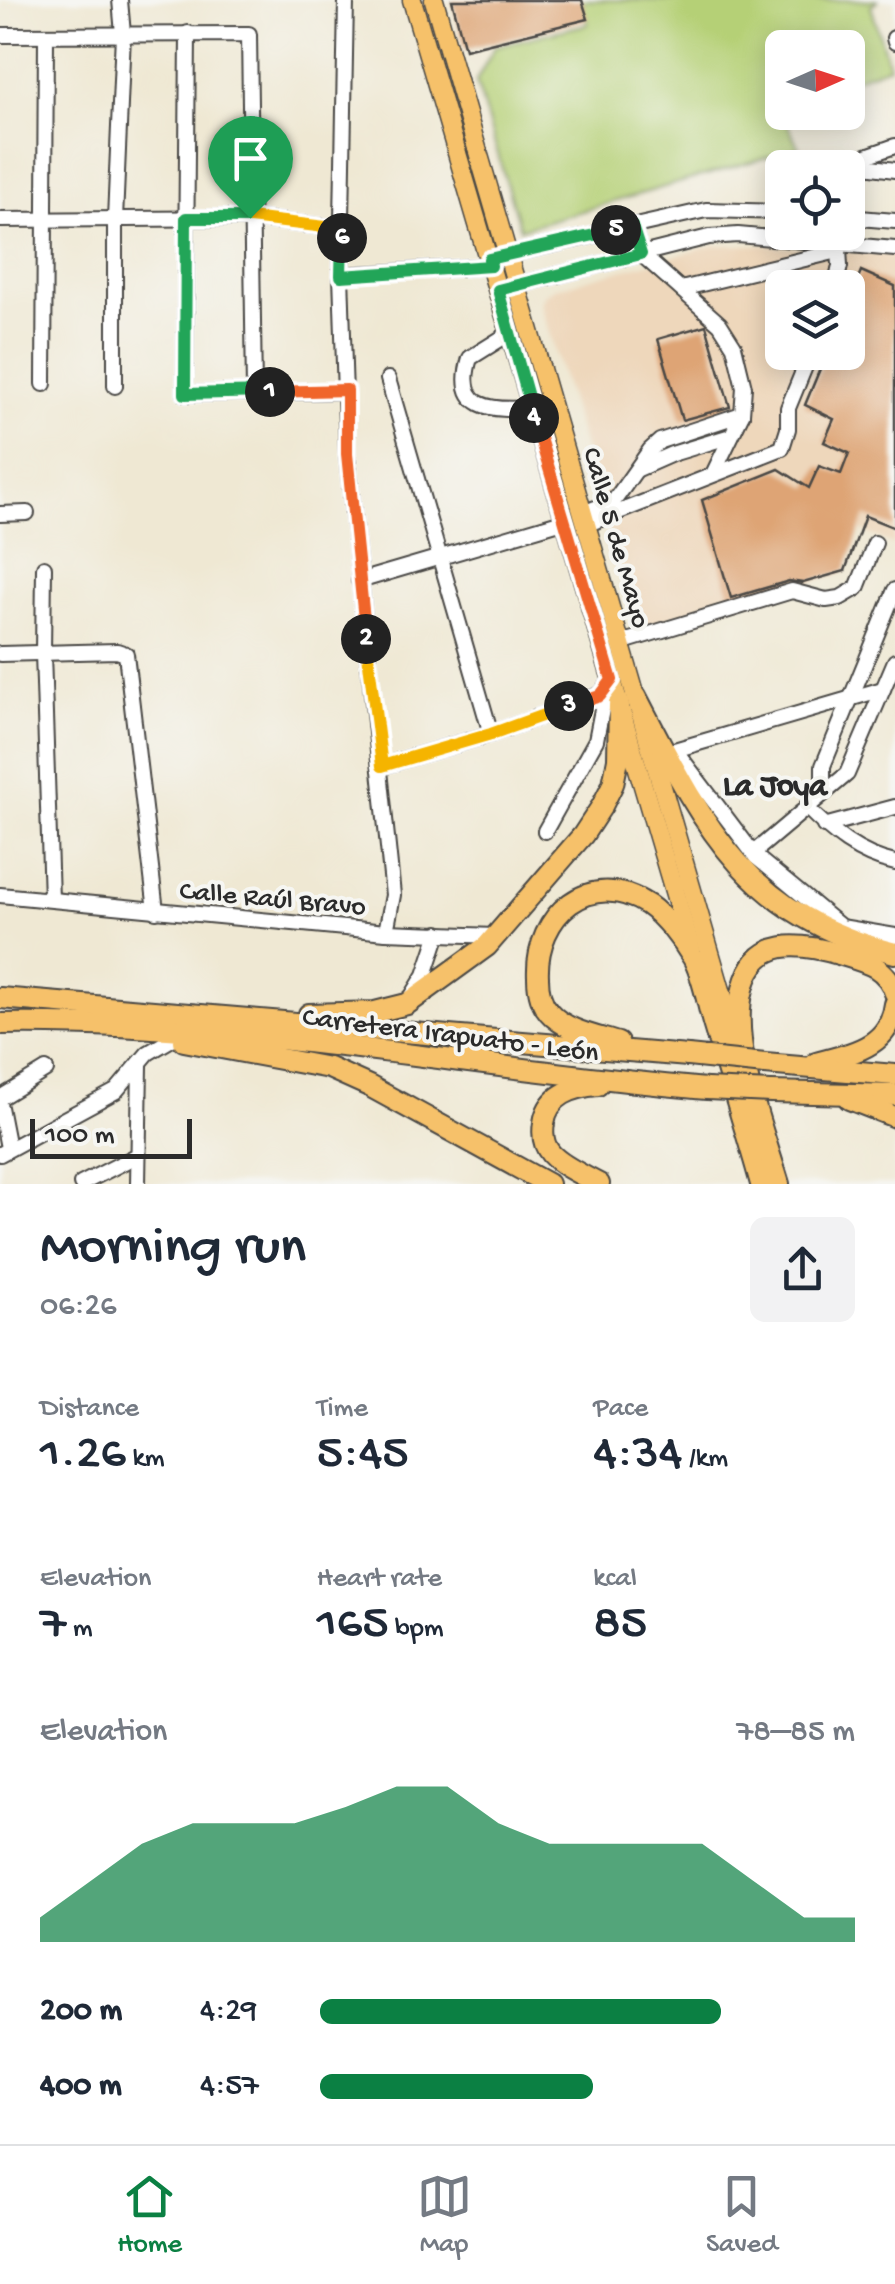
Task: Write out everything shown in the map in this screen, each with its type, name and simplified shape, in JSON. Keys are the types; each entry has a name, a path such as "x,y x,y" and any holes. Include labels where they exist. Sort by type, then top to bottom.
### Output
{"highway":[{"path":"618,692 671,751 698,814 716,839 761,885 816,925 845,939 895,954"},
{"path":"233,1018 375,1012 407,1004 458,968 495,936 583,835 602,806 613,784 618,759 618,692"},
{"path":"654,1054 562,1024 548,1011 538,990 539,950 562,908 575,898 615,893 650,906 694,959 760,1149 783,1184"},
{"path":"758,1184 761,1091 740,1022 740,1002 750,969 762,956 793,944 811,946 880,969 891,979 895,992"},
{"name":"Carretera Irapuato - León","path":"0,998 895,1074"},
{"path":"800,1068 870,1046 886,1033 895,1004"},
{"path":"33,1023 172,1038 329,1068 548,1184"},
{"name":"Carretera Irapuato - León","path":"0,1024 221,1032 707,1090 895,1095"},
{"path":"599,1184 549,1152 542,1136 545,1114 562,1094 573,1088 630,1082"},
{"path":"838,1095 895,1117"}],"main road":[{"name":"Calle 5 de Mayo","path":"412,0 490,262 508,287 586,518 620,643 618,692 694,959"},
{"name":"Calle 5 de Mayo","path":"434,0 508,254 510,333 562,520 618,692 761,1091"}],"street":[{"path":"114,386 123,34 120,0"},
{"name":"Calle Raúl Bravo","path":"0,895 386,932 393,894 347,454 341,276 346,0"},
{"path":"188,33 185,394 347,390"},
{"path":"0,35 248,34 254,392"},
{"path":"44,384 46,35"},
{"path":"865,158 895,146"},
{"path":"865,168 895,170"},
{"path":"341,276 490,262 508,254 706,210 765,212"},
{"path":"0,220 250,218 342,229"},
{"path":"865,218 895,221"},
{"path":"632,226 641,254 720,324 734,346 744,387 742,414 714,472"},
{"path":"508,287 709,237 765,237"},
{"path":"865,245 895,248"},
{"path":"682,290 812,250"},
{"path":"510,333 470,358 466,371 469,394 479,405 498,410 531,408"},
{"path":"586,518 782,448 788,429 788,408 804,370"},
{"path":"388,378 491,734"},
{"path":"586,518 614,502 660,441 742,414"},
{"path":"636,469 732,436"},
{"path":"0,514 27,513"},
{"path":"359,581 562,520"},
{"path":"620,643 792,591 816,598 840,598 857,588 876,543"},
{"path":"44,567 50,899"},
{"path":"823,791 823,766 895,590"},
{"path":"0,654 126,654 156,911"},
{"path":"756,857 759,848 847,774 895,662"},
{"path":"883,689 671,751 756,857 842,927 895,936"},
{"path":"382,766 618,692"},
{"path":"544,831 596,740 618,692"},
{"path":"806,807 836,837 895,863"},
{"path":"824,826 895,807"},
{"path":"386,932 495,936"},
{"path":"407,1004 426,975 439,933"},
{"path":"0,1107 4,1151 116,1092 148,1053 172,1038"},
{"path":"138,1184 140,1064"},
{"path":"0,1098 46,1070"},
{"path":"82,1184 102,1179 138,1155"}],"shaded area":[{"path":"716,245 895,255 895,545 860,530 845,571 640,631 540,303 554,288"}],"green space":[{"path":"581,0 878,0 871,6 889,66 865,75 865,30 765,30 765,130 790,130 799,148 765,150 765,158 520,229 476,81 495,46 588,24"}],"building":[{"path":"452,0 582,0 588,19 465,49"},
{"path":"865,273 895,286 895,528 865,516 845,571 803,583 789,581 731,598 702,500 779,469 809,488 819,466 841,474 849,453 824,442 834,419 805,405 820,370 865,370"},
{"path":"706,325 730,407 682,420 658,339"}],"district":[{"name":"La Joya","path":"775,783"}],"route":[{"path":"186,218 250,218 342,229 341,276 491,266 489,259 632,226 641,254 498,290 562,520 612,680 600,696 382,766 347,454 347,390 185,394 186,218"}]}
